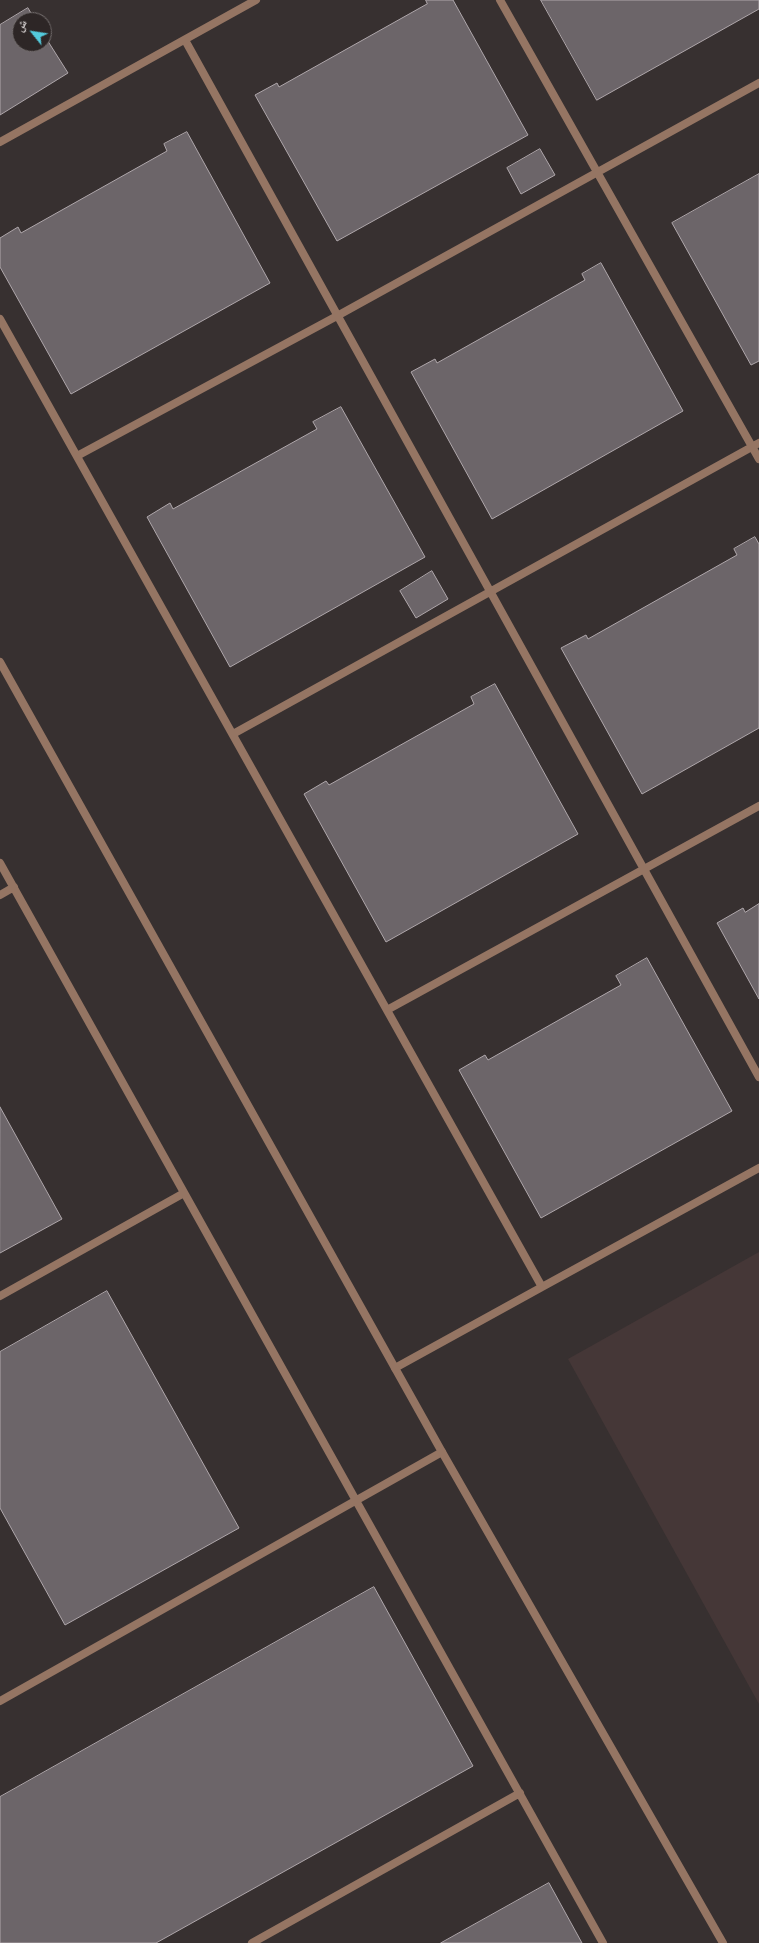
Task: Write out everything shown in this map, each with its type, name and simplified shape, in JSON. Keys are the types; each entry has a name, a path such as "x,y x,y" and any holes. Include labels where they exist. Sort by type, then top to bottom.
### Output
{"street":[{"path":"0,142 256,0"},
{"path":"500,0 755,445 759,459"},
{"path":"185,40 759,1077"},
{"path":"77,456 337,316 759,83"},
{"path":"0,319 542,1287"},
{"path":"233,734 755,445"},
{"path":"0,662 442,1452 722,1943"},
{"path":"387,1010 759,806"},
{"path":"0,863 603,1943"},
{"path":"0,895 14,887"},
{"path":"396,1368 759,1168"},
{"path":"0,1296 184,1193"},
{"path":"0,1701 442,1452"},
{"path":"252,1943 520,1793"}],"shaded area":[{"path":"759,1252 759,1704 568,1359"}],"building":[{"path":"426,0 453,0 528,135 337,241 255,95 277,83 279,87 427,4"},
{"path":"541,0 759,0 759,9 597,100"},
{"path":"28,8 30,12 21,12"},
{"path":"12,18 12,52 52,52 52,48 68,73 0,115 0,25"},
{"path":"187,132 270,283 71,394 0,267 0,238 18,227 21,233 167,151 164,144"},
{"path":"540,149 555,175 521,194 507,168"},
{"path":"759,174 759,361 751,365 672,223"},
{"path":"601,263 683,411 492,519 411,372 435,359 437,363 585,280 582,274"},
{"path":"341,407 425,557 230,667 147,517 170,503 173,509 317,429 313,422"},
{"path":"755,537 759,544 759,728 642,794 561,648 586,635 588,639 737,555 734,549"},
{"path":"432,571 448,599 416,618 400,591"},
{"path":"495,684 578,834 386,942 304,794 326,781 329,785 474,704 471,697"},
{"path":"759,904 759,999 717,923 743,908 745,912"},
{"path":"647,958 732,1111 541,1218 459,1070 485,1055 488,1060 621,985 616,976"},
{"path":"0,1107 62,1219 0,1253"},
{"path":"107,1291 239,1528 65,1625 0,1508 0,1352"},
{"path":"374,1587 473,1766 156,1943 0,1943 0,1797"},
{"path":"549,1883 582,1943 441,1943"}]}
